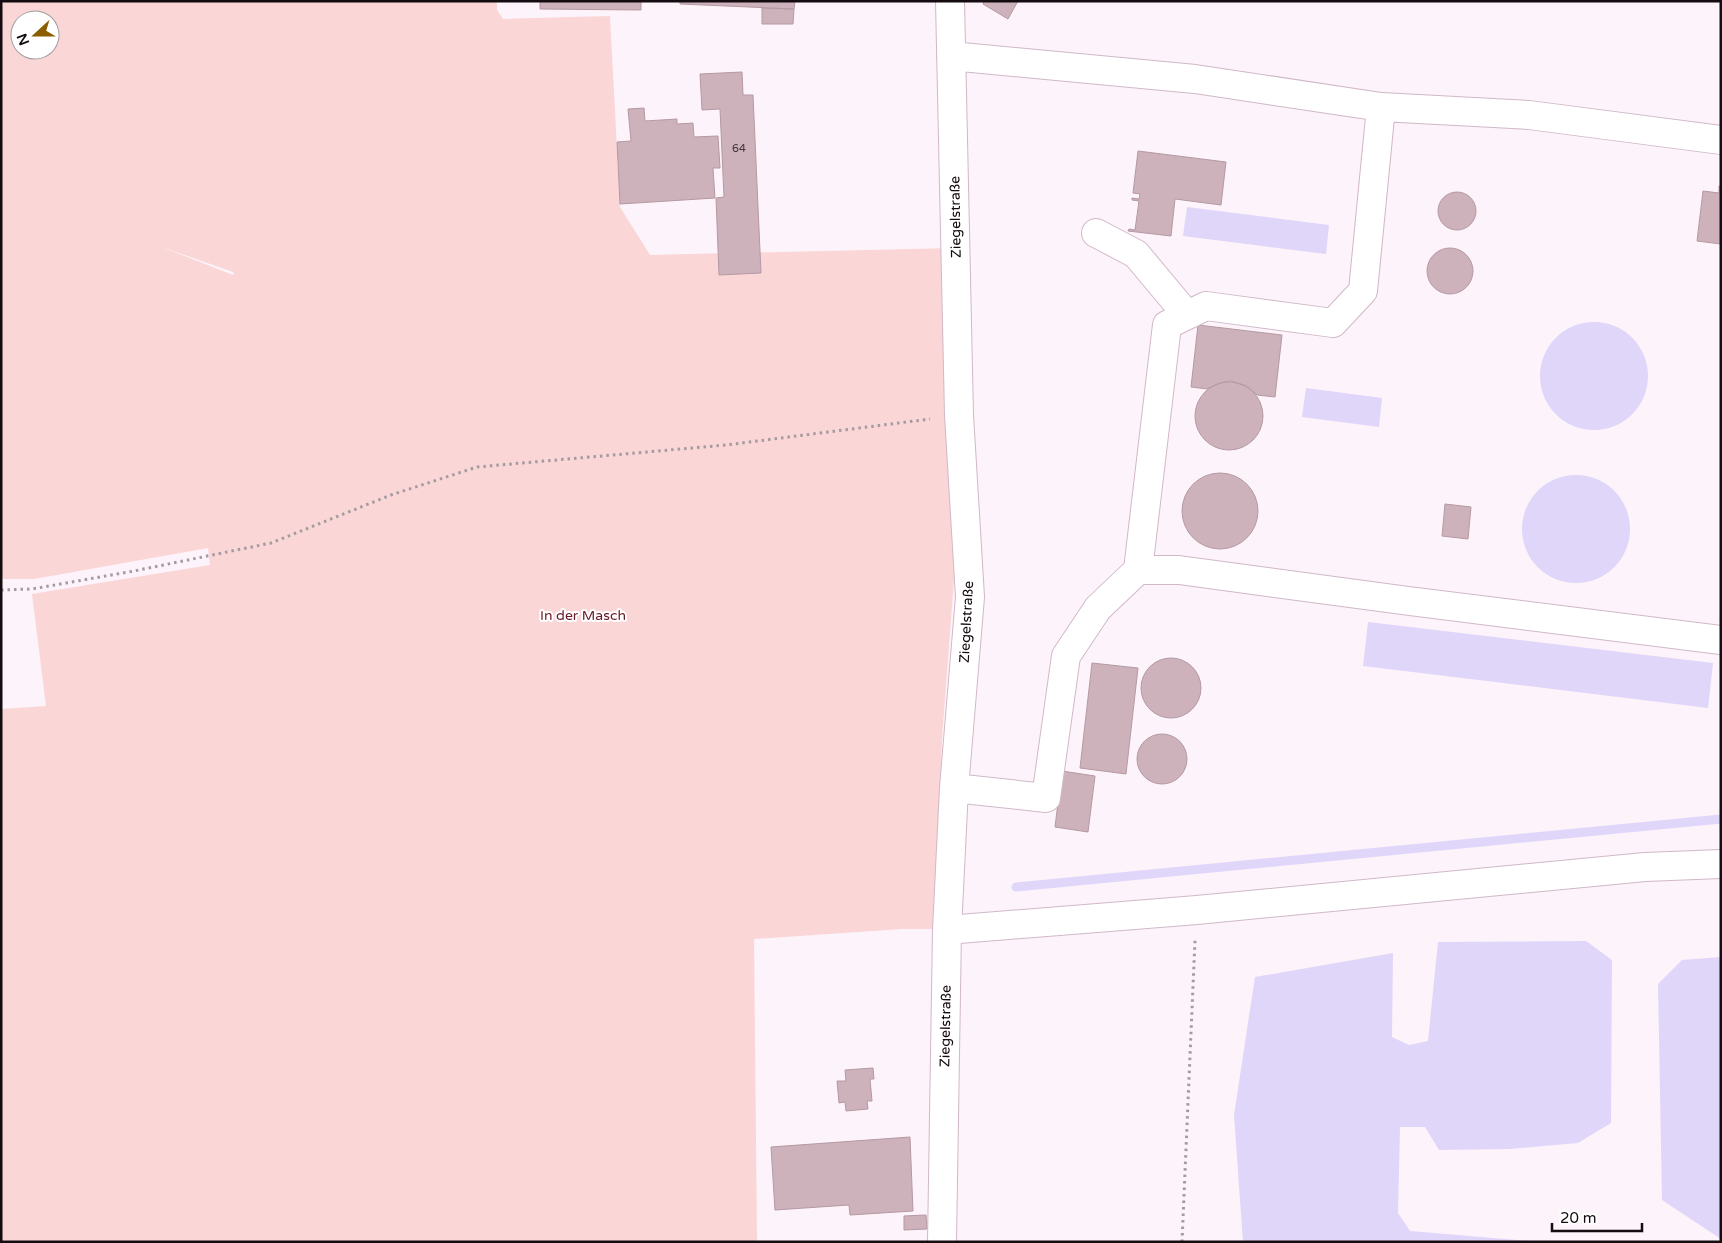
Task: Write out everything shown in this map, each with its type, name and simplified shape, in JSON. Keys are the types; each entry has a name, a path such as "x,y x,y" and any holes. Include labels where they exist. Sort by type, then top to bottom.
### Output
{"street":[{"name":"Ziegelstraße","path":"942,1242 947,930 954,788 970,598 959,415 950,1"},
{"path":"951,56 1195,79 1381,107 1529,115 1721,140"},
{"path":"954,788 1046,798 1066,656 1098,608 1138,570 1166,325 1206,306 1333,323 1363,291 1381,107"},
{"path":"1096,233 1136,254 1187,315"},
{"path":"1138,570 1179,570 1721,640"},
{"path":"947,930 1197,910 1645,867 1721,864"}],"path":[{"path":"1,590 32,589 134,571 272,543 391,495 478,467 726,444 959,415"},
{"path":"1182,1242 1197,910"}],"green space":[{"name":"In der Masch","path":"1,1 497,1 497,10 503,19 610,16 620,207 650,255 953,248 958,526 942,739 934,929 903,929 754,939 757,1242 1,1242 1,709 46,706 32,594 210,565 208,548 34,579 1,579","holes":["159,246 233,272 233,275"]}],"shaded area":[{"path":"1187,207 1329,225 1326,254 1183,236"},
{"path":"1594,322 1615,326 1632,338 1644,355 1648,376 1644,397 1632,414 1615,426 1594,430 1573,426 1556,414 1544,397 1540,376 1544,355 1556,338 1573,326"},
{"path":"1306,388 1382,398 1379,427 1302,417"},
{"path":"1576,475 1597,479 1614,491 1626,508 1630,529 1626,550 1614,567 1597,579 1576,583 1555,579 1538,567 1526,550 1522,529 1526,508 1538,491 1555,479"},
{"path":"1368,622 1713,663 1708,708 1363,666"},
{"path":"1586,941 1612,960 1611,1123 1578,1143 1510,1149 1439,1150 1425,1127 1400,1127 1398,1213 1410,1231 1541,1242 1243,1242 1234,1115 1255,977 1393,953 1392,1037 1409,1045 1428,1041 1438,942"},
{"path":"1721,957 1721,1239 1662,1200 1658,984 1682,960"}],"building":[{"path":"540,1 641,1 641,10 540,9"},
{"path":"680,1 795,1 794,9 680,4"},
{"path":"984,1 1018,1 1008,19 983,4"},
{"path":"762,8 794,9 793,24 762,24"},
{"path":"742,72 743,95 753,95 761,273 719,275 716,198 724,197 720,109 702,110 700,74"},
{"path":"644,108 645,121 677,119 677,124 693,123 694,137 718,136 720,168 713,168 715,198 620,204 617,142 631,141 628,109"},
{"path":"1138,151 1226,162 1221,205 1175,199 1171,236 1128,231 1129,229 1135,230 1139,201 1132,200 1132,198 1139,199 1140,194 1133,193"},
{"path":"1719,186 1721,186 1721,244 1697,241 1703,191 1719,193"},
{"path":"1457,192 1471,197 1476,211 1471,225 1457,230 1443,225 1438,211 1443,197"},
{"path":"1450,248 1463,252 1469,258 1473,271 1469,284 1463,290 1450,294 1437,290 1431,284 1427,271 1431,258 1437,252"},
{"path":"1198,325 1282,335 1275,397 1257,395 1247,386 1230,381 1207,389 1191,387"},
{"path":"1236,382 1248,388 1257,397 1263,409 1261,429 1253,440 1236,450 1222,450 1205,440 1197,429 1195,409 1205,392 1216,384"},
{"path":"1220,473 1235,476 1247,484 1255,496 1258,511 1255,526 1247,538 1235,546 1220,549 1205,546 1193,538 1185,526 1182,511 1185,496 1193,484 1205,476"},
{"path":"1445,504 1471,507 1468,539 1442,536"},
{"path":"1171,658 1187,663 1192,667 1196,672 1201,688 1196,704 1192,709 1187,713 1171,718 1155,713 1150,709 1146,704 1141,688 1146,672 1150,667 1155,663"},
{"path":"1092,663 1138,668 1126,774 1080,768"},
{"path":"1162,734 1171,736 1182,745 1187,759 1185,768 1176,779 1162,784 1153,782 1142,773 1137,759 1139,750 1148,739"},
{"path":"1062,771 1095,776 1088,832 1055,827"},
{"path":"873,1068 874,1079 870,1079 872,1101 867,1101 868,1109 846,1111 845,1102 839,1103 837,1081 846,1081 845,1070"},
{"path":"910,1137 913,1211 850,1215 849,1205 775,1210 771,1147"},
{"path":"926,1215 927,1229 904,1230 904,1216"}],"waterway":[{"path":"1016,887 1721,819"}]}
